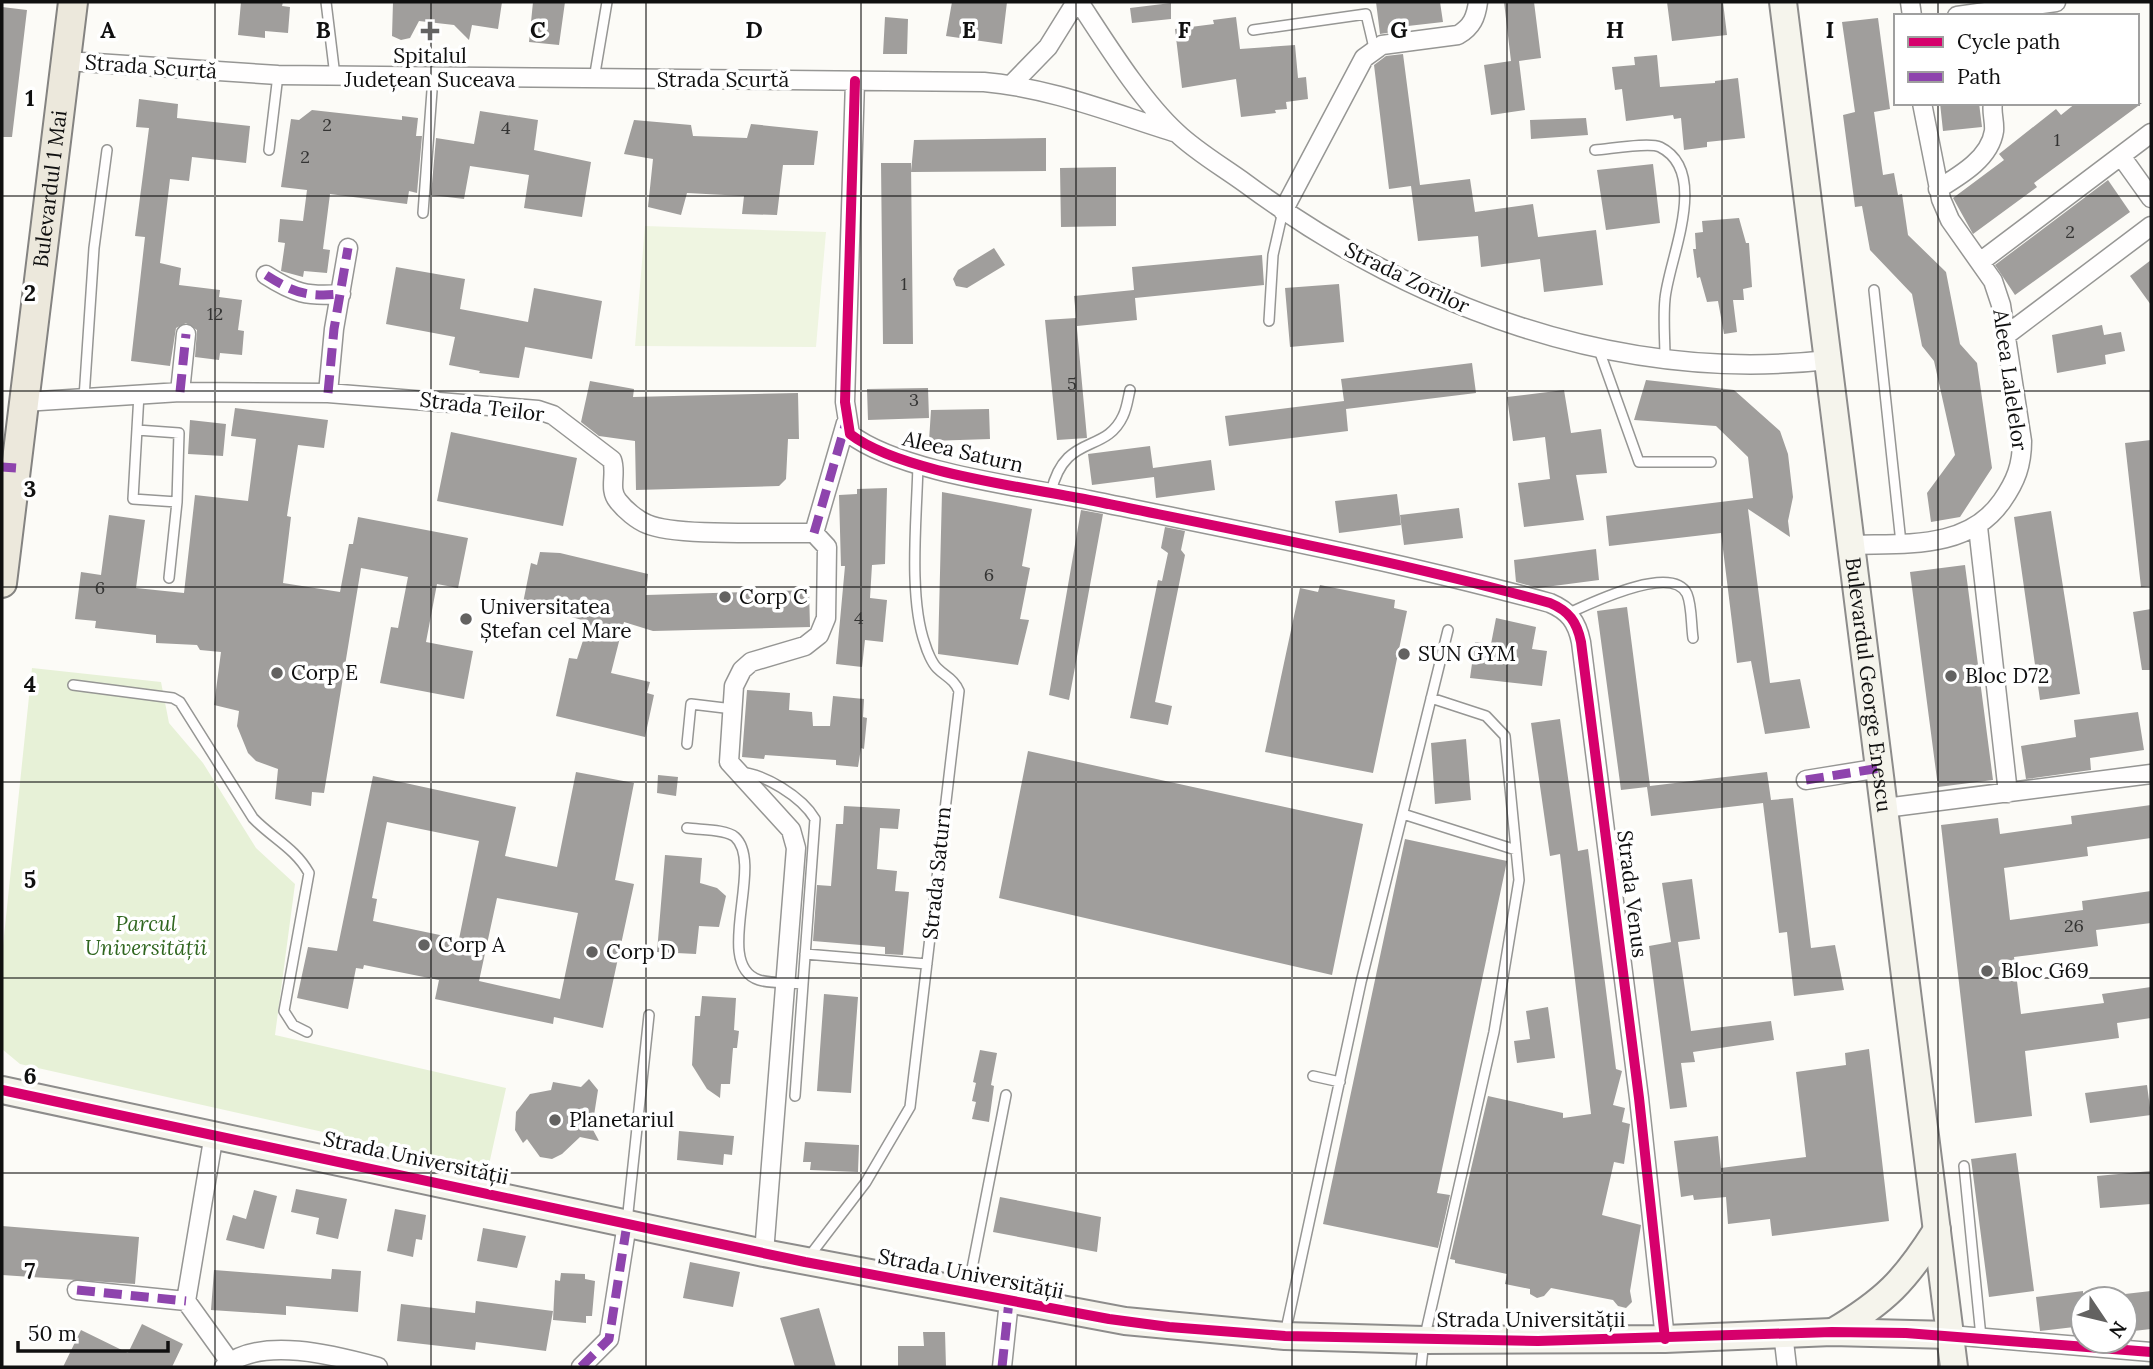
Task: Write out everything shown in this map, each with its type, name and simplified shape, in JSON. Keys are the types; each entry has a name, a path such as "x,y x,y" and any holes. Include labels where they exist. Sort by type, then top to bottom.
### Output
{"main road":[{"name":"Bulevardul 1 Mai","path":"2,583 9,467 24,402 73,2"}],"street":[{"path":"1012,84 1048,47 1077,2"},
{"name":"Strada Zorilor","path":"1077,2 1112,52 1177,133 1283,211 1365,259 1457,305 1599,351 1665,360 1786,365 1828,360"},
{"path":"1283,211 1364,58 1374,48 1458,35 1468,30 1476,16 1478,2"},
{"name":"Bulevardul George Enescu","path":"1783,2 1954,1367"},
{"path":"1970,14 2056,2"},
{"name":"Strada Scurtă","path":"66,61 278,75 964,80 1012,84 1095,105 1177,133"},
{"path":"764,1253 783,981 796,848 791,831 729,762 734,686 742,670 751,662 805,646 819,635 826,618 827,547 819,536 846,423 855,81"},
{"name":"Aleea Lalelelor","path":"1852,545 1942,540 1978,527 2012,487 2022,458 2001,305 1993,281 1950,220 1938,189 1922,105"},
{"path":"1938,189 1960,176 1991,144 1995,127 1993,105"},
{"path":"1980,262 2151,133"},
{"path":"2121,156 2151,198"},
{"path":"2005,337 2151,226"},
{"path":"328,393 348,248"},
{"path":"266,275 288,289 313,296 341,294"},
{"path":"180,392 186,334"},
{"name":"Strada Teilor","path":"24,402 180,392 328,393 538,410 553,415 612,460 616,469 612,486 616,499 648,525 676,530 819,536"},
{"name":"Aleea Saturn","path":"846,423 850,434 862,444 918,464 1418,568 1550,603 1569,613"},
{"path":"1978,527 2008,793"},
{"name":"Strada Venus","path":"1569,613 1581,642 1639,1098 1665,1339"},
{"path":"1806,780 1880,768"},
{"path":"1885,808 2151,774"},
{"name":"Strada Universității","path":"2,1090 805,1262 1125,1321 1285,1336 1424,1340 1665,1339 1832,1332 1950,1335"},
{"path":"214,1134 186,1301 227,1365 260,1352 299,1350 378,1367"},
{"path":"581,1367 609,1339 627,1224"},
{"path":"1832,1332 1877,1304 1898,1287 1937,1230"},
{"path":"77,1290 186,1301"},
{"path":"1002,1367 1009,1301"},
{"path":"1783,1333 1787,1367"},
{"path":"1950,1335 2151,1352"}],"lane":[{"path":"326,2 335,76"},
{"path":"594,79 607,2"},
{"path":"1253,30 1366,14 1374,48"},
{"path":"270,150 278,75"},
{"path":"423,213 433,77"},
{"path":"1595,150 1657,145 1671,154 1680,171 1686,216 1665,298 1665,360"},
{"path":"84,398 94,248 107,150"},
{"path":"1269,321 1273,255 1283,211"},
{"path":"1874,290 1901,542"},
{"path":"1599,351 1639,462 1711,463"},
{"path":"1051,492 1061,462 1072,452 1097,441 1115,427 1123,416 1130,390"},
{"path":"139,394 133,499 177,502"},
{"path":"137,430 179,433 177,502 169,578"},
{"name":"Strada Saturn","path":"805,1262 866,1182 910,1107 959,691 950,677 937,668 925,643 920,620 916,568 918,464"},
{"path":"1569,613 1616,590 1671,584 1681,588 1687,595 1693,638"},
{"path":"1285,1336 1340,1082 1448,630"},
{"path":"73,685 173,698 180,702 253,818 268,835 289,847 302,860 310,873 284,1011 293,1025 307,1032"},
{"path":"1421,1367 1424,1340 1494,1032 1519,880 1506,736 1486,716 1431,698"},
{"path":"687,744 691,704 733,709"},
{"path":"735,771 754,773 809,809 815,819 795,1096"},
{"path":"1403,814 1516,850"},
{"path":"687,828 733,835 739,842 744,858 739,956 748,972 758,980 803,984"},
{"path":"805,954 927,964"},
{"path":"627,1224 649,1015"},
{"path":"1313,1076 1340,1082"},
{"path":"967,1293 1006,1095"},
{"path":"1964,1166 1981,1337"}],"green space":[{"path":"645,226 826,232 816,347 635,346"},
{"name":"Parcul Universității","path":"32,668 161,682 169,723 203,763 256,848 295,884 275,1035 506,1088 488,1169 20,1064 2,1049 2,955"}],"building":[{"path":"241,2 283,2 282,6 290,7 288,33 265,31 265,38 238,35"},
{"path":"393,2 502,2 498,29 472,25 469,40 454,25 419,21 410,38 401,40 392,36"},
{"path":"533,2 565,2 559,45 529,42"},
{"path":"952,2 1007,2 1002,44 946,36"},
{"path":"1376,2 1440,2 1443,22 1399,27 1399,31 1380,34"},
{"path":"1504,2 1534,2 1541,58 1519,61 1525,110 1491,115 1484,65 1511,61"},
{"path":"1667,2 1723,2 1727,35 1672,41"},
{"path":"1171,3 1171,19 1132,23 1130,8"},
{"path":"2,7 27,10 12,137 2,137"},
{"path":"885,17 908,19 907,54 883,54"},
{"path":"1236,17 1240,49 1295,45 1298,78 1306,77 1308,99 1286,102 1287,109 1275,110 1276,113 1241,117 1236,79 1182,88 1175,29 1214,24 1213,20"},
{"path":"1878,18 1890,109 1874,112 1883,175 1894,173 1898,195 1902,194 1908,235 1946,272 1960,344 1977,363 1992,468 1960,517 1931,522 1927,493 1955,455 1934,361 1922,346 1912,294 1870,250 1862,206 1855,207 1843,115 1855,112 1842,22"},
{"path":"1403,54 1420,185 1470,179 1475,212 1533,204 1538,237 1596,230 1603,285 1544,292 1540,259 1481,267 1478,236 1418,241 1411,186 1389,189 1374,65 1386,56"},
{"path":"1657,55 1660,87 1715,83 1738,78 1745,138 1707,142 1707,147 1684,150 1681,118 1674,119 1673,115 1626,121 1622,89 1615,90 1612,67 1635,65 1634,57"},
{"path":"139,99 178,104 177,118 250,126 246,163 192,157 189,181 170,179 160,263 181,268 179,285 220,290 219,297 242,300 238,330 244,331 242,355 220,353 219,360 195,357 197,330 186,323 176,328 170,366 131,361 145,237 135,236 149,128 136,127"},
{"path":"2142,103 2034,183 2037,187 1973,234 1953,198 2004,160 1999,154 2056,109 2061,115 2074,105"},
{"path":"1940,105 1979,105 1982,127 1943,131"},
{"path":"312,110 402,120 402,116 418,118 416,136 422,136 417,193 409,191 407,204 330,194 323,249 330,250 327,273 304,271 303,277 281,271 285,243 278,242 280,219 303,221 307,190 281,187 291,119 299,120"},
{"path":"480,111 538,120 534,150 591,162 582,217 524,208 529,175 470,166 464,199 431,195 436,138 474,144"},
{"path":"1586,118 1588,135 1531,139 1530,120"},
{"path":"634,120 691,125 693,136 747,138 751,124 818,131 814,165 783,165 777,215 742,214 744,196 687,193 681,215 648,207 653,159 624,154"},
{"path":"1046,138 1046,171 911,172 914,140"},
{"path":"881,163 911,163 913,344 883,344"},
{"path":"1653,164 1660,223 1606,230 1597,170"},
{"path":"1116,167 1116,226 1061,227 1060,168"},
{"path":"2108,180 2130,212 2015,295 1995,265"},
{"path":"1739,218 1746,243 1749,243 1752,287 1743,289 1744,300 1733,300 1737,332 1724,334 1718,301 1707,302 1700,277 1697,278 1693,249 1696,249 1695,233 1703,232 1702,221"},
{"path":"994,248 1005,265 967,288 956,286 953,279 958,270"},
{"path":"1262,255 1264,285 1135,298 1137,320 1077,326 1074,296 1134,290 1132,267"},
{"path":"2151,260 2151,305 2130,276"},
{"path":"396,267 465,279 460,309 528,322 534,288 602,301 592,359 525,347 519,378 479,373 480,371 449,365 455,337 386,324"},
{"path":"1339,284 1344,342 1290,347 1285,288"},
{"path":"1076,318 1087,438 1057,440 1045,320"},
{"path":"2102,325 2104,335 2121,332 2125,351 2105,355 2106,364 2057,373 2052,335"},
{"path":"1472,363 1476,393 1346,409 1348,431 1229,446 1225,416 1344,401 1341,379"},
{"path":"1646,380 1734,390 1780,431 1788,454 1793,497 1788,521 1790,537 1748,509 1770,683 1800,679 1810,728 1765,734 1751,661 1737,663 1721,533 1609,546 1606,516 1753,498 1748,457 1716,426 1634,420"},
{"path":"590,381 634,389 633,397 798,393 799,439 788,439 786,479 779,486 636,490 635,441 599,436 581,422"},
{"path":"928,388 929,418 868,420 867,389"},
{"path":"1564,390 1571,433 1601,429 1607,473 1576,475 1584,520 1524,527 1518,483 1550,479 1545,437 1513,441 1507,397"},
{"path":"235,408 328,420 324,448 298,445 287,516 291,517 283,583 340,592 349,544 353,544 358,517 468,538 458,588 437,584 426,642 473,651 464,699 380,683 391,627 398,628 408,577 361,568 324,793 312,792 311,806 275,799 278,769 256,761 248,753 237,726 239,711 214,705 221,652 200,650 197,645 156,643 156,635 95,628 96,621 75,619 81,572 101,575 109,515 145,520 136,588 184,593 195,495 248,501 256,439 231,436"},
{"path":"989,409 990,439 929,441 931,410"},
{"path":"190,420 226,424 223,456 188,454"},
{"path":"451,432 577,458 563,526 437,501"},
{"path":"2151,440 2151,586 2141,587 2125,443"},
{"path":"1150,446 1153,468 1211,460 1215,490 1156,498 1154,477 1092,485 1088,454"},
{"path":"887,488 885,564 872,565 870,598 887,600 883,642 865,640 862,667 836,664 845,566 841,566 839,495 857,494 857,489"},
{"path":"942,492 1032,509 1022,566 1030,568 1020,619 1029,620 1018,665 938,654"},
{"path":"1397,494 1401,525 1339,533 1335,501"},
{"path":"1459,508 1463,538 1404,545 1400,515"},
{"path":"1081,510 1103,514 1069,700 1049,695"},
{"path":"2051,511 2080,694 2040,700 2014,517"},
{"path":"1165,527 1185,531 1181,550 1185,555 1155,702 1172,706 1168,725 1130,718 1158,580 1162,581 1168,553 1161,548"},
{"path":"1596,549 1599,580 1538,588 1516,582 1514,560"},
{"path":"540,552 560,553 648,574 646,595 809,590 810,627 653,631 624,622 611,673 650,682 647,693 654,695 645,737 556,716 569,658 577,659 589,622 523,603 531,563 537,565"},
{"name":"Bloc D72","path":"1965,565 1993,780 1938,787 1910,572"},
{"path":"1320,585 1395,600 1394,608 1407,611 1373,773 1265,752 1300,588 1318,592"},
{"path":"1627,607 1650,786 1767,772 1771,800 1793,798 1811,948 1835,945 1844,990 1794,996 1787,932 1779,933 1763,803 1651,816 1647,787 1621,790 1597,611"},
{"path":"2151,609 2151,670 2142,670 2133,612"},
{"path":"1496,618 1536,627 1532,649 1547,651 1542,686 1470,678 1475,642 1491,644"},
{"path":"747,690 790,693 789,710 812,712 813,726 830,726 833,696 864,699 863,717 867,718 864,749 861,748 858,767 836,765 836,760 765,755 764,759 742,757"},
{"path":"2138,712 2144,750 2090,758 2091,770 2026,779 2021,746 2076,737 2074,720"},
{"path":"1560,719 1578,851 1588,849 1616,1069 1622,1071 1613,1105 1625,1108 1622,1122 1630,1124 1624,1164 1614,1162 1602,1215 1641,1225 1630,1291 1632,1302 1626,1308 1618,1306 1613,1300 1551,1288 1544,1296 1537,1298 1530,1294 1530,1289 1505,1284 1507,1274 1455,1263 1455,1260 1450,1259 1488,1096 1563,1113 1563,1118 1591,1114 1560,854 1550,856 1531,723"},
{"path":"1466,739 1471,800 1435,804 1431,743"},
{"path":"1028,751 1363,824 1332,975 999,898"},
{"path":"576,772 634,783 615,880 634,884 603,1028 554,1017 553,1024 435,999 439,980 364,965 363,969 356,968 348,1009 297,998 308,947 337,951 373,776 516,807 505,856 557,867","holes":["387,822 479,841 459,939 373,921 377,899 372,898","497,898 578,913 560,999 479,981"]},
{"path":"658,775 678,777 676,796 657,793"},
{"path":"2151,805 2151,838 2087,847 2088,856 2004,868 2010,920 2083,910 2082,901 2151,891 2151,923 2096,930 2098,946 2014,957 2021,1014 2104,1003 2102,994 2151,987 2151,1018 2117,1023 2119,1038 2025,1051 2032,1116 1975,1123 1941,825 1998,818 2000,834 2072,824 2071,816"},
{"path":"844,806 900,809 898,829 880,828 877,869 897,871 895,891 909,892 903,955 885,954 885,947 813,941 817,885 831,886 836,824 843,824"},
{"path":"1405,839 1507,861 1437,1193 1450,1195 1438,1248 1323,1224"},
{"path":"665,855 702,858 700,883 717,888 726,896 719,927 699,926 696,954 657,952"},
{"path":"1692,879 1700,939 1678,942 1691,1031 1771,1021 1774,1040 1693,1052 1695,1062 1681,1063 1687,1107 1670,1109 1649,946 1671,942 1662,883"},
{"path":"824,994 858,997 851,1093 817,1091"},
{"path":"702,996 736,998 734,1030 739,1031 737,1048 733,1048 730,1084 721,1084 720,1098 707,1089 692,1065 695,1016 700,1016"},
{"path":"1548,1007 1555,1058 1517,1063 1514,1041 1530,1039 1526,1011"},
{"path":"1869,1049 1889,1221 1772,1236 1770,1219 1728,1224 1726,1197 1694,1200 1693,1195 1681,1197 1674,1141 1718,1136 1721,1168 1806,1157 1796,1072 1846,1065 1845,1053"},
{"path":"980,1050 997,1053 991,1085 994,1086 989,1122 972,1119 976,1102 972,1101 976,1083 973,1082"},
{"name":"Planetariul","path":"589,1079 598,1090 592,1128 599,1141 580,1137 562,1154 552,1159 540,1157 527,1139 523,1143 515,1130 516,1112 530,1094 551,1090 553,1082 581,1087"},
{"path":"2147,1085 2151,1115 2090,1123 2085,1093"},
{"path":"679,1131 734,1136 732,1155 724,1154 723,1165 677,1160"},
{"path":"805,1142 859,1145 858,1172 810,1170 811,1162 803,1162"},
{"path":"2016,1153 2034,1291 1989,1297 1971,1159"},
{"path":"2151,1171 2151,1204 2100,1208 2097,1176"},
{"path":"296,1189 347,1199 338,1239 316,1234 319,1218 291,1212"},
{"path":"254,1190 277,1196 264,1249 226,1240 233,1215 246,1219"},
{"path":"1000,1197 1101,1217 1097,1252 993,1232"},
{"path":"395,1209 426,1215 422,1240 416,1239 413,1257 387,1251"},
{"path":"2,1226 139,1237 135,1284 2,1275"},
{"path":"483,1228 526,1236 517,1268 477,1261"},
{"path":"690,1262 740,1272 733,1307 683,1298"},
{"path":"332,1269 361,1271 358,1312 286,1306 286,1315 211,1310 214,1270 331,1279"},
{"path":"561,1273 585,1274 585,1279 595,1281 592,1316 586,1316 586,1323 553,1320 555,1280 560,1281"},
{"path":"2151,1291 2151,1329 2139,1330 2139,1292"},
{"path":"2069,1293 2069,1328 2040,1331 2036,1297"},
{"path":"476,1301 553,1311 546,1351 476,1342 475,1350 397,1341 401,1304 475,1313"},
{"path":"819,1308 836,1367 795,1367 780,1318"},
{"path":"142,1324 183,1344 172,1367 63,1367 81,1330 128,1353"},
{"path":"923,1332 945,1332 946,1367 898,1367 898,1346 924,1346"}],"marked path":[{"path":"328,393 334,329 348,248"},
{"path":"266,275 301,292 341,294"},
{"path":"180,392 186,334"},
{"path":"814,533 845,426"},
{"path":"2,467 16,468"},
{"path":"1806,780 1880,768"},
{"path":"581,1367 609,1339 627,1224"},
{"path":"77,1290 186,1301"},
{"path":"1002,1367 1009,1301"}],"cycle path":[{"path":"855,81 845,402 850,434 899,459 930,468 1378,560 1493,588 1550,603 1567,614 1574,623 1581,642 1639,1098 1665,1339"},
{"path":"2,1090 805,1262 1109,1319 1169,1327 1285,1336 1538,1341 1832,1332 1906,1333 2151,1352"}],"place":[{"name":"Spitalul Județean Suceava","path":"430,31"},
{"name":"Corp C","path":"725,597"},
{"name":"Universitatea Ștefan cel Mare","path":"466,619"},
{"name":"SUN GYM","path":"1404,654"},
{"name":"Corp E","path":"277,673"},
{"name":"Bloc D72","path":"1951,676"},
{"name":"Corp A","path":"424,945"},
{"name":"Corp D","path":"592,952"},
{"name":"Bloc G69","path":"1987,971"},
{"name":"Planetariul","path":"555,1120"}]}
